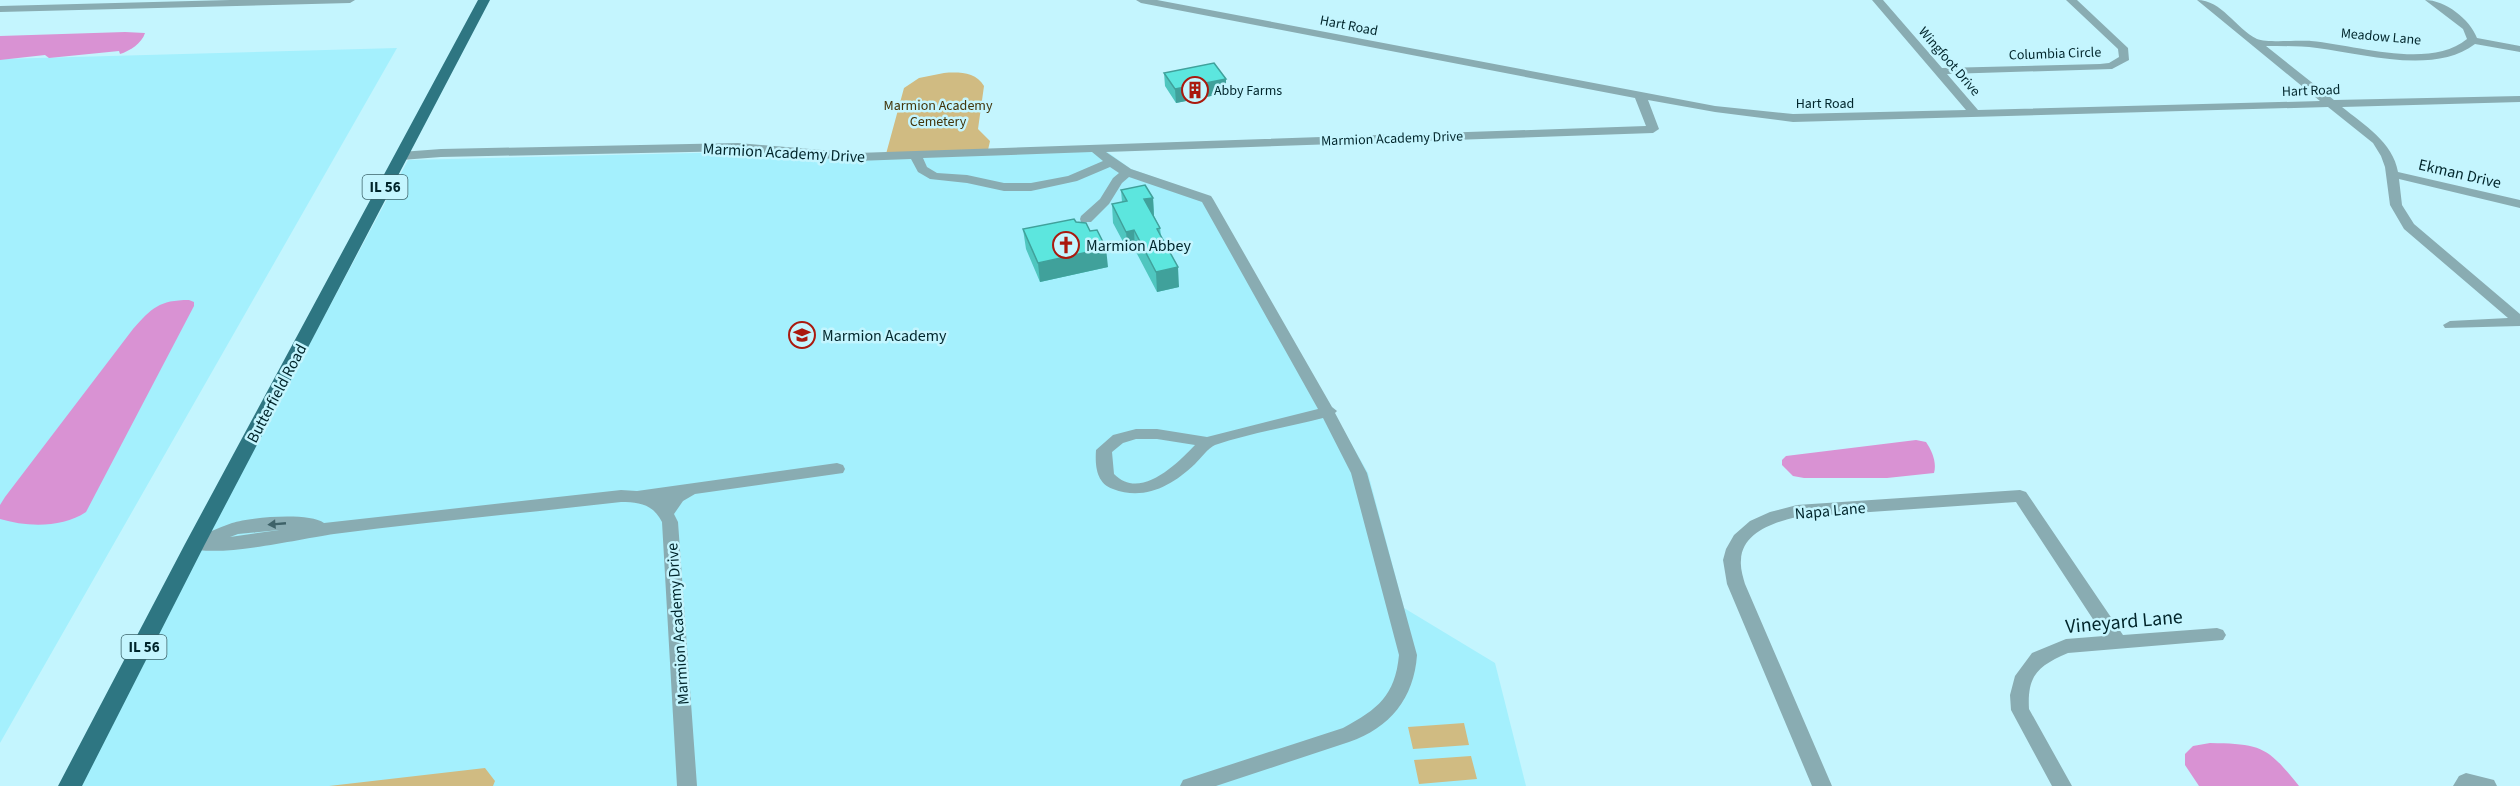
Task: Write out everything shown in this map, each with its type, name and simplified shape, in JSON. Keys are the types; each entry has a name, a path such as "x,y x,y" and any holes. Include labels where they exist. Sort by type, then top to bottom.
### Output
{"main road":[{"name":"Butterfield Road","path":"70,786 195,544 484,0"}],"street":[{"path":"0,9 350,0"},
{"name":"Hart Road","path":"1141,0 1715,109 1793,118 2520,99"},
{"name":"Wingfoot Drive","path":"1877,0 1976,114"},
{"name":"Columbia Circle","path":"1939,71 2100,67 2112,66 2125,58 2123,48 2071,0"},
{"path":"2202,0 2334,104 2377,141 2388,156 2396,205 2409,226 2520,321"},
{"path":"2430,0 2468,27 2473,40 2520,48"},
{"name":"Meadow Lane","path":"2257,43 2297,44 2417,56 2457,52 2468,47 2473,40"},
{"name":"Marmion Academy Drive","path":"401,156 738,147 857,158 916,154 1653,129 1640,95"},
{"path":"1095,149 1127,172 1207,199 1329,411 1359,473 1405,640 1407,668 1400,694 1383,714 1349,734 1190,786"},
{"path":"916,154 918,166 929,176 968,179 1003,187 1033,186 1075,178 1111,162"},
{"path":"1086,219 1105,201 1117,181 1127,172"},
{"name":"Ekman Drive","path":"2392,174 2520,204"},
{"path":"2450,325 2520,321"},
{"path":"1207,442 1179,470 1147,488 1125,489 1110,481 1105,473 1104,450 1118,439 1136,434 1157,434 1207,442 1329,411"},
{"path":"195,544 226,544 335,528 621,496 640,496 837,469"},
{"path":"640,496 659,505 666,513 677,497 691,489"},
{"name":"Napa Lane","path":"1822,786 1736,584 1732,560 1740,540 1753,527 1773,516 1797,511 2020,496 2117,641"},
{"name":"Marmion Academy Drive","path":"666,513 671,537 687,786"},
{"name":"Vineyard Lane","path":"2061,786 2020,710 2019,695 2024,676 2038,658 2066,646 2217,635"},
{"path":"2463,786 2466,782 2487,786"}],"shaded area":[{"path":"145,33 135,46 120,54 119,51 0,60 0,36"},
{"path":"397,48 0,743 0,59"},
{"name":"Marmion Academy","path":"1106,151 1131,169 1211,197 1368,473 1404,608 1495,663 1526,786 79,786 205,539 408,160 736,152 903,158"},
{"path":"179,300 194,302 194,306 86,512 66,521 33,525 0,519 0,505 5,497 133,329 157,307"},
{"path":"1916,440 1926,442 1930,449 1934,461 1934,473 1887,478 1804,478 1793,476 1782,465 1782,460 1786,456"},
{"path":"2210,743 2252,746 2262,750 2279,763 2299,786 2199,786 2185,765 2185,754 2193,746"}],"green space":[{"name":"Marmion Academy Cemetery","path":"944,73 972,75 984,86 978,129 990,141 988,150 886,154 904,88 919,78"},
{"path":"1464,723 1469,745 1413,749 1408,727"},
{"path":"1471,756 1477,779 1419,784 1414,760"},
{"path":"485,768 495,781 493,786 329,786"}],"building":[{"path":"1214,63 1226,79 1175,89 1164,73"},
{"path":"1145,185 1153,198 1144,199 1178,267 1156,272 1134,230 1126,232 1112,204 1127,201 1121,190"},
{"path":"1074,219 1076,222 1086,223 1090,231 1097,230 1106,248 1038,263 1023,229"}],"place":[{"name":"Abby Farms","path":"1195,90"},
{"name":"Marmion Abbey","path":"1066,245"},
{"name":"Marmion Academy","path":"802,335"}]}
